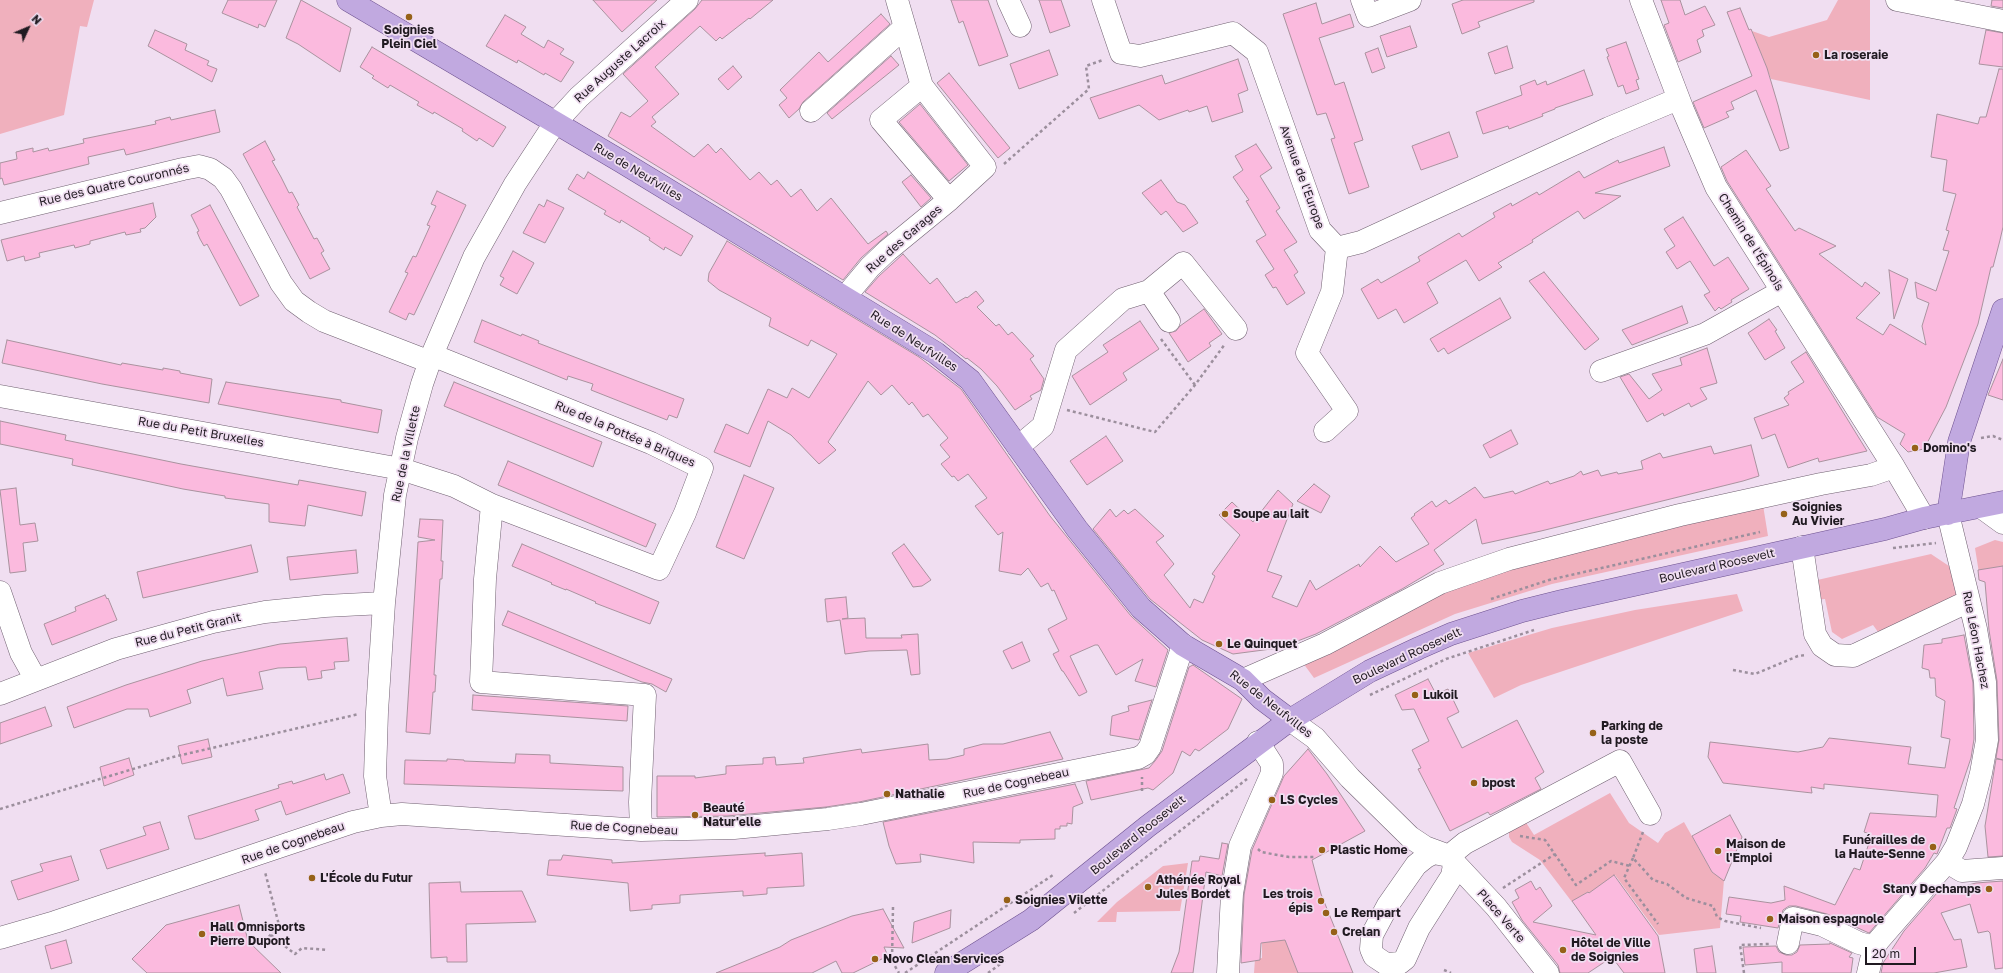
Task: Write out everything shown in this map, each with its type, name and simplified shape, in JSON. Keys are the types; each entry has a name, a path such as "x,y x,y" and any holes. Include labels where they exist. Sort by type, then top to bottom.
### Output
{"main road":[{"name":"Rue de Neufvilles","path":"348,0 936,353 970,380 1077,529 1141,608 1183,645 1243,680 1262,699 1290,720"},
{"path":"1948,514 1959,442 2003,310"},
{"name":"Boulevard Roosevelt","path":"946,973 1042,912 1148,826 1258,742 1290,720 1370,671 1458,632 1562,601 1924,518 2003,502"}],"street":[{"name":"Rue Auguste Lacroix","path":"555,123 578,98 687,0"},
{"path":"897,0 922,86 985,167"},
{"path":"1008,0 1020,26"},
{"path":"1103,0 1121,54"},
{"path":"1362,0 1368,16 1410,0"},
{"name":"Chemin de l'Épinois","path":"1641,0 1678,99 1716,187 1894,467 1924,518"},
{"path":"1898,0 2003,20"},
{"path":"811,111 905,27"},
{"name":"Avenue de l'Europe","path":"1121,54 1140,56 1233,33 1257,52 1320,230 1337,248"},
{"name":"Rue des Garages","path":"922,86 882,120 949,200"},
{"path":"1325,431 1347,410 1307,353 1332,292 1337,248 1361,242 1609,128 1678,99"},
{"name":"Rue de la Villette","path":"381,816 375,776 377,712 384,603 395,495 407,438 431,358 474,257 516,184 555,123"},
{"name":"Rue des Quatre Couronnés","path":"0,213 175,170 199,166 210,169 223,178 231,189 281,283 294,301 324,321 431,358"},
{"name":"Rue des Garages","path":"845,297 879,259 949,200 985,167"},
{"path":"1018,447 1043,426 1066,350 1124,299 1149,291 1183,263 1236,329"},
{"path":"1149,291 1169,321"},
{"path":"1601,371 1705,334 1782,291"},
{"name":"Rue de la Pottée à Briques","path":"401,469 454,486 492,504 659,570 685,513 702,468 651,443 431,358"},
{"name":"Rue du Petit Bruxelles","path":"0,396 401,469"},
{"path":"1243,680 1325,644 1440,583 1509,559 1680,515 1821,484 1871,475 1894,467"},
{"path":"492,504 485,579 481,682 645,695 640,830"},
{"path":"1981,507 2003,523"},
{"name":"Rue Léon Hachez","path":"1868,973 1874,947 1947,862 1956,847 1973,804 1987,740 1985,682 1969,601 1948,514"},
{"path":"1802,547 1814,634 1817,640 1829,652 1846,657 1853,656 1969,601"},
{"path":"0,592 21,652 36,680"},
{"name":"Rue du Petit Granit","path":"0,694 116,649 213,622 265,612 324,606 384,603"},
{"name":"Rue de Cognebeau","path":"0,938 55,922 353,822 381,816 417,814 640,830 734,828 828,819 860,814 1138,758 1146,754 1150,747 1183,645"},
{"name":"Rue de Neufvilles","path":"1290,720 1315,738 1350,778 1410,837"},
{"path":"1228,973 1232,894 1240,846 1272,773 1272,764 1258,742"},
{"path":"1448,857 1465,843 1620,761 1650,814"},
{"path":"1410,837 1425,847 1448,857 1454,870 1450,881 1419,928 1408,955 1400,963 1385,969 1374,956 1371,949 1372,935 1388,905 1419,862 1434,853 1448,857"},
{"path":"1410,837 1420,852 1419,862"},
{"name":"Place Verte","path":"1448,857 1487,898 1548,973"},
{"path":"1947,862 1953,868 1962,871 2003,868"},
{"path":"1788,943 1793,918 1822,925 1859,943 1874,947"}],"path":[{"path":"985,167 999,168 1089,89 1086,66 1121,54"},
{"path":"1169,321 1152,327 1196,385"},
{"path":"1049,406 1155,432 1196,385 1236,329"},
{"path":"1889,549 1942,542"},
{"path":"1364,698 1446,659 1541,627"},
{"path":"1733,670 1754,674 1798,656 1829,652"},
{"path":"0,809 173,757 358,714 377,712"},
{"path":"1142,771 1142,791"},
{"path":"1070,915 1248,779"},
{"path":"1650,814 1624,878 1658,924"},
{"path":"1516,836 1545,840 1576,885 1611,861 1630,866"},
{"path":"1240,846 1289,857 1316,857"},
{"path":"260,854 279,925 261,946"},
{"path":"1487,898 1555,854"},
{"path":"1633,858 1653,880 1667,884 1686,898 1713,906 1717,917 1725,921 1761,928"},
{"path":"893,907 892,961 900,973"},
{"path":"271,935 295,954 302,948 328,950"},
{"path":"1744,973 1740,945 1788,943"},
{"path":"988,973 1014,955"},
{"path":"1444,970 1451,973"}],"shaded area":[{"path":"0,0 94,0 87,27 80,26 64,115 0,134"},
{"name":"La roseraie","path":"1838,0 1870,0 1870,100 1771,79 1752,31 1769,37 1827,20"},
{"path":"1763,505 1768,536 1552,584 1455,614 1314,678 1303,663 1445,588 1499,570"},
{"path":"1995,540 2003,542 2003,575 1979,573 1975,548"},
{"path":"1931,554 1949,566 1960,599 1881,636 1873,625 1842,639 1832,632 1825,599 1814,600 1813,581"},
{"path":"1737,594 1743,611 1521,685 1494,698 1468,653 1552,628 1635,610"},
{"path":"1610,793 1629,823 1658,843 1665,833 1684,822 1712,872 1724,880 1720,928 1659,935 1615,875 1591,892 1588,892 1572,902 1540,860 1512,842 1509,837 1509,830 1525,821 1534,835"},
{"path":"1188,863 1180,911 1117,912 1116,922 1097,922 1117,902 1163,866"},
{"path":"1284,937 1299,973 1254,973 1255,959 1262,958 1262,940"}],"building":[{"path":"228,0 277,0 265,27 259,24 258,28 222,13"},
{"path":"301,0 351,28 340,72 298,44 286,38"},
{"path":"593,0 657,0 622,32"},
{"path":"702,0 773,0 722,39 720,37 716,41 700,26 655,67 679,94 652,117 656,122 651,126 694,157 708,144 716,153 721,148 750,180 759,172 771,185 777,180 791,197 801,189 817,211 831,198 868,244 886,231 888,234 861,258 843,280 608,136 621,112 630,117 648,101 623,74 695,9"},
{"path":"951,0 988,0 1008,56 979,66 963,21 959,23"},
{"path":"1039,0 1061,0 1070,26 1050,33"},
{"path":"1463,0 1534,0 1534,2 1478,22 1480,27 1462,34 1452,4"},
{"path":"1661,0 1680,0 1685,15 1705,6 1715,25 1702,30 1704,36 1697,40 1701,52 1678,62 1664,25 1669,23"},
{"path":"1992,0 2003,0 2003,8 1991,6"},
{"path":"1316,3 1322,24 1350,14 1354,27 1319,38 1335,85 1344,82 1363,140 1354,143 1369,187 1349,194 1331,139 1335,138 1326,113 1317,115 1283,14"},
{"path":"1740,8 1749,30 1751,29 1767,68 1778,105 1789,148 1780,151 1756,90 1731,102 1734,109 1726,112 1729,117 1704,128 1693,102 1752,76 1727,12"},
{"path":"881,14 890,24 803,102 799,109 789,118 779,105 787,98 780,90 819,52 828,62"},
{"path":"505,15 526,27 521,34 544,48 548,40 564,49 560,54 574,62 561,82 545,73 544,75 518,60 517,63 486,46"},
{"path":"1410,26 1417,47 1387,57 1380,36"},
{"path":"155,30 187,44 185,50 209,61 207,65 217,69 212,82 148,46"},
{"path":"1986,30 2003,33 2003,67 1979,64"},
{"path":"1626,42 1639,79 1636,80 1639,89 1626,94 1623,85 1618,87 1607,57 1609,56 1606,49"},
{"path":"1507,46 1513,68 1495,74 1488,53"},
{"path":"372,47 506,127 493,147 479,138 477,141 462,131 463,129 434,112 433,114 417,105 419,102 390,85 388,88 372,78 374,76 360,67"},
{"path":"1378,48 1385,68 1372,73 1365,53"},
{"path":"1049,50 1058,75 1019,89 1010,64"},
{"path":"891,56 899,65 832,119 827,113"},
{"path":"1238,59 1248,90 1238,94 1243,112 1212,122 1207,106 1189,112 1188,110 1159,120 1139,105 1099,119 1090,98 1162,75 1165,84"},
{"path":"733,66 742,77 728,90 718,79"},
{"path":"1999,69 2003,69 2003,227 2000,240 1993,267 1991,267 1978,324 1946,407 1924,449 1908,452 1900,444 1905,434 1877,417 1727,181 1721,167 1746,150 1771,186 1766,189 1795,231 1799,228 1836,246 1819,254 1862,287 1865,282 1880,293 1856,318 1883,335 1890,324 1926,345 1922,326 1929,303 1917,298 1915,282 1936,291 1949,251 1943,250 1949,231 1946,230 1956,194 1943,191 1947,160 1931,157 1937,114 1978,124 1980,117 1986,117"},
{"path":"1584,70 1593,95 1555,108 1542,114 1543,116 1509,129 1508,126 1483,134 1476,112 1522,95 1520,86 1535,80 1537,85 1546,81 1547,85"},
{"path":"949,73 1010,148 998,158 937,83"},
{"path":"920,104 968,165 949,181 899,122"},
{"path":"215,110 220,132 126,155 124,149 88,157 89,164 4,185 2,178 0,179 0,163 17,159 16,152 33,148 33,152 48,148 49,151 84,143 83,139 156,124 155,121 170,117 171,120"},
{"path":"1449,132 1458,157 1421,170 1412,146"},
{"path":"265,141 275,160 272,161 289,193 292,192 299,205 297,207 314,239 317,238 324,251 321,253 330,269 310,279 243,154"},
{"path":"1256,144 1272,168 1260,176 1280,208 1276,211 1297,242 1284,250 1298,272 1294,275 1305,293 1287,305 1276,287 1273,288 1265,275 1274,269 1256,241 1266,235 1246,201 1249,200 1233,177 1243,170 1235,156"},
{"path":"1664,147 1670,166 1595,193 1621,196 1584,219 1578,211 1532,240 1533,242 1498,263 1502,267 1479,281 1466,260 1427,283 1438,303 1404,323 1396,309 1378,319 1361,289 1378,279 1381,283 1420,261 1418,257 1459,233 1462,237 1495,217 1493,213 1511,203 1512,206 1537,192 1539,195 1579,171 1584,178 1618,160 1619,163"},
{"path":"588,172 693,236 681,256 665,247 664,250 649,240 650,238 621,220 620,223 604,214 606,211 568,189 577,174 584,179"},
{"path":"911,175 931,198 921,207 902,182"},
{"path":"1161,180 1177,202 1185,205 1198,223 1183,232 1166,211 1161,215 1142,193"},
{"path":"437,191 466,205 414,315 409,313 406,320 389,312 408,273 405,272 413,256 416,257 430,226 427,225 436,206 431,204"},
{"path":"547,200 564,208 545,243 523,233 539,204 544,207"},
{"path":"153,203 156,217 145,228 140,229 141,232 126,235 125,232 90,241 90,244 75,248 74,245 39,253 40,257 25,261 24,256 7,261 1,240"},
{"path":"210,205 259,296 240,306 207,244 204,246 200,239 197,232 199,231 191,215"},
{"path":"1683,217 1714,266 1728,257 1749,289 1731,300 1732,302 1721,309 1719,307 1715,311 1704,295 1710,292 1690,261 1677,269 1666,252 1675,246 1664,229"},
{"path":"727,241 919,357 961,389 1050,516 1131,616 1168,650 1156,687 1135,681 1143,659 1116,675 1098,645 1095,645 1070,656 1087,692 1079,696 1062,671 1053,654 1059,651 1048,629 1067,619 1054,590 1052,591 1048,583 1041,587 1028,568 1021,575 999,571 1003,532 998,535 975,506 987,498 968,474 958,481 954,476 952,477 941,464 950,457 940,445 948,438 928,414 923,417 912,402 909,405 892,385 881,395 868,381 828,442 836,450 819,464 791,435 768,421 750,467 714,452 726,424 748,434 768,389 787,398 792,388 809,398 837,354 811,340 808,346 769,326 771,318 719,290 708,281 709,273"},
{"path":"513,251 534,263 517,294 500,285 504,278 500,276"},
{"path":"903,254 930,284 937,278 956,303 966,297 967,298 976,291 984,301 977,307 996,326 999,324 1008,335 1012,332 1034,356 1030,359 1044,379 1041,390 1030,396 1032,399 1015,410 997,386 981,369 935,335 865,292 879,276"},
{"path":"1889,270 1908,279 1894,319"},
{"path":"1544,272 1599,339 1585,350 1529,281"},
{"path":"1500,298 1511,318 1448,354 1444,348 1438,352 1430,339"},
{"path":"1682,306 1688,323 1632,345 1622,330"},
{"path":"1204,309 1222,334 1209,343 1211,346 1188,362 1169,333 1176,331 1180,326"},
{"path":"1769,319 1777,330 1775,331 1785,348 1765,360 1748,333"},
{"path":"482,320 521,336 522,334 539,341 538,343 684,399 677,418 669,415 667,420 591,390 593,384 568,376 567,380 474,342"},
{"path":"1140,321 1159,349 1123,373 1127,380 1090,405 1072,376 1108,352 1103,345"},
{"path":"7,340 121,365 122,363 163,370 163,368 212,379 209,403 102,384 2,363"},
{"path":"1707,348 1717,383 1700,388 1707,399 1691,407 1689,403 1664,416 1663,413 1647,422 1620,377 1629,374 1649,399 1662,390 1652,374 1682,365 1680,358"},
{"path":"1806,352 1867,451 1819,462 1818,458 1788,468 1775,434 1762,439 1754,418 1789,405 1784,398 1789,394 1788,392 1804,382 1791,362"},
{"path":"2003,359 2003,400 1988,395"},
{"path":"226,382 341,400 341,402 382,410 378,433 218,404"},
{"path":"454,382 602,442 593,467 444,406"},
{"path":"0,421 66,435 65,440 181,464 298,485 299,480 366,492 362,516 308,505 305,526 269,522 269,504 225,498 225,496 183,489 72,465 73,459 0,444"},
{"path":"1511,430 1518,444 1490,458 1483,445"},
{"path":"1106,436 1123,461 1087,485 1070,461"},
{"path":"1751,445 1759,476 1743,481 1541,531 1482,544 1476,519 1434,550 1444,564 1402,589 1316,634 1279,648 1233,654 1202,640 1150,599 1093,529 1110,509 1116,517 1124,510 1128,514 1135,509 1164,536 1156,542 1174,564 1164,575 1190,608 1194,599 1203,603 1215,576 1212,574 1240,535 1219,515 1232,502 1253,522 1278,490 1293,504 1267,571 1282,576 1272,597 1297,607 1310,580 1316,590 1359,564 1360,567 1380,546 1396,562 1429,544 1411,518 1415,515 1414,514 1432,501 1436,507 1446,500 1449,504 1475,487 1484,498 1513,491 1515,494 1548,481 1550,484 1574,476 1581,471 1583,475 1598,470 1601,476 1617,472 1618,474 1643,469 1641,461 1660,453 1663,458 1711,446 1714,454"},
{"path":"508,461 656,524 646,547 498,485"},
{"path":"744,475 774,488 744,559 716,547"},
{"path":"1314,484 1330,496 1321,513 1297,501"},
{"path":"16,488 20,525 35,523 38,541 23,543 26,571 10,573 0,490"},
{"path":"420,519 443,520 441,561 443,561 442,579 440,579 434,675 436,675 435,692 433,692 430,734 406,732 418,542 435,540 418,537"},
{"path":"522,544 659,602 650,624 595,603 596,602 512,566"},
{"path":"904,544 931,580 922,586 913,587 892,553"},
{"path":"251,545 258,572 143,598 137,572"},
{"path":"356,550 358,573 290,580 287,557"},
{"path":"2003,566 2003,760 1996,758 1999,740 1997,681 1989,630 1985,582 1979,580 1978,570"},
{"path":"105,595 107,599 108,598 117,620 52,645 44,624 76,611 75,607"},
{"path":"846,597 848,618 842,619 865,618 866,638 902,638 901,635 918,634 920,674 911,675 907,650 869,651 845,654 840,620 827,622 825,599"},
{"path":"508,611 672,679 666,692 652,684 642,682 502,625"},
{"path":"1964,635 1973,683 1974,739 1971,758 1954,808 1957,809 1950,828 1947,828 1937,854 1934,853 1925,868 1869,933 1827,914 1796,906 1789,906 1783,910 1778,928 1740,922 1741,916 1726,914 1729,897 1771,903 1785,900 1784,886 1835,905 1854,868 1860,870 1871,837 1869,836 1870,834 1864,832 1870,813 1936,817 1938,795 1824,784 1824,789 1811,787 1812,793 1723,783 1708,757 1710,742 1798,752 1823,747 1829,738 1911,747 1908,764 1945,768 1950,739 1941,737 1945,701 1936,696 1935,678 1930,678 1929,670 1922,668 1924,645 1942,643 1942,639"},
{"path":"347,638 349,661 334,662 335,669 321,671 322,678 308,680 306,667 278,668 259,672 263,689 227,696 223,678 187,690 191,703 150,717 148,709 127,709 74,728 67,707 126,685 202,661 280,644"},
{"path":"1022,642 1030,661 1012,669 1003,651"},
{"path":"1193,665 1242,699 1228,729 1199,751 1195,749 1190,756 1182,751 1173,773 1153,790 1148,788 1091,800 1086,781 1149,768 1155,761 1162,751 1189,667"},
{"path":"1428,679 1436,694 1448,689 1459,712 1447,718 1462,748 1517,720 1544,772 1535,778 1541,789 1490,815 1488,812 1450,831 1418,769 1421,768 1412,750 1429,741 1414,709 1402,710 1395,695"},
{"path":"473,695 628,706 627,721 472,710"},
{"path":"1152,700 1139,740 1110,735 1112,716 1129,711 1128,706"},
{"path":"45,707 52,726 0,744 0,723"},
{"path":"1050,732 1063,759 859,802 826,807 727,816 657,817 657,776 695,776 695,778 726,774 726,766 763,764 763,758 775,757 776,765 804,763 803,758 861,749 862,753 928,744 929,760 947,759 964,755 964,749 983,744 1003,744"},
{"path":"208,739 212,757 182,764 178,746"},
{"path":"1308,749 1327,774 1365,831 1312,860 1321,894 1353,973 1298,973 1285,940 1261,943 1260,960 1241,963 1244,895 1252,850 1284,776"},
{"path":"516,754 550,755 550,763 623,767 623,791 404,784 405,760 447,761 447,759 515,763"},
{"path":"129,758 134,775 104,786 100,767"},
{"path":"1996,759 2003,760 2003,856 1988,857 1985,826"},
{"path":"324,774 326,780 343,774 350,793 286,815 281,801 255,810 259,820 201,839 195,839 188,816 279,788 278,785 292,781 293,784"},
{"path":"1075,784 1083,803 1073,807 1072,824 1067,823 1067,826 1060,826 1060,829 1055,829 1055,839 1020,840 1020,843 973,842 974,863 920,854 921,862 896,864 889,846 883,822"},
{"name":"Maison de l'Emploi","path":"1730,815 1742,837 1724,881 1712,872 1692,836"},
{"path":"160,822 169,849 107,869 100,850 146,835 143,827"},
{"path":"1222,843 1228,844 1222,876 1206,872 1193,973 1171,973 1179,952 1192,861 1199,861 1200,856 1219,859"},
{"path":"765,853 765,856 802,853 804,886 767,888 767,894 743,896 743,891 680,895 680,903 652,905 652,909 630,911 628,883 547,875 549,860 561,860 563,855 612,860 612,863"},
{"path":"71,856 79,880 18,900 11,881 43,871 40,864"},
{"path":"1614,875 1658,936 1665,973 1624,973 1612,957 1588,973 1560,973 1558,965 1522,920 1512,902 1519,898 1515,890 1531,881 1536,890 1540,887 1552,906 1533,922 1596,935 1572,901 1588,892 1589,893"},
{"path":"2003,881 2003,968 1995,969 1990,933 1988,931 1978,933 1970,904 1941,913 1954,940 1961,939 1967,967 1934,973 1881,973 1883,963 1904,931 1937,893 1976,883"},
{"path":"460,882 461,892 522,891 536,922 466,924 467,962 447,962 447,957 431,958 429,883"},
{"name":"Hall Omnisports Pierre Dupont","path":"239,905 248,941 281,973 147,973 132,959 166,925"},
{"path":"883,909 904,948 884,947 888,956 853,973 842,973 836,961 812,973 716,973 780,947 791,940 852,916"},
{"path":"951,910 950,928 912,943 914,922"},
{"path":"66,940 72,963 51,969 45,946"},
{"path":"1830,943 1852,953 1849,957 1853,958 1851,973 1782,973 1782,962 1745,965 1743,947 1776,946 1779,952 1786,955 1792,955 1797,952 1800,945"},
{"path":"1712,946 1716,973 1697,973 1694,949"}],"place":[{"name":"Soignies Plein Ciel","path":"409,17"},
{"name":"La roseraie","path":"1816,55"},
{"name":"Domino's","path":"1915,448"},
{"name":"Soupe au lait","path":"1225,514"},
{"name":"Soignies Au Vivier","path":"1784,514"},
{"name":"Le Quinquet","path":"1219,644"},
{"name":"Lukoil","path":"1415,695"},
{"name":"Parking de la poste","path":"1593,733"},
{"name":"bpost","path":"1474,783"},
{"name":"Nathalie","path":"887,794"},
{"name":"LS Cycles","path":"1272,800"},
{"name":"Beauté Natur'elle","path":"695,815"},
{"name":"Funérailles de la Haute-Senne","path":"1933,847"},
{"name":"Plastic Home","path":"1322,850"},
{"name":"Maison de l'Emploi","path":"1718,851"},
{"name":"L'École du Futur","path":"312,878"},
{"name":"Athénée Royal Jules Bordet","path":"1148,887"},
{"name":"Stany Dechamps","path":"1989,889"},
{"name":"Soignies Vilette","path":"1007,900"},
{"name":"Les trois épis","path":"1321,901"},
{"name":"Le Rempart","path":"1326,913"},
{"name":"Maison espagnole","path":"1770,919"},
{"name":"Crelan","path":"1334,932"},
{"name":"Hall Omnisports Pierre Dupont","path":"202,934"},
{"name":"Hôtel de Ville de Soignies","path":"1563,950"},
{"name":"Novo Clean Services","path":"875,959"}]}
